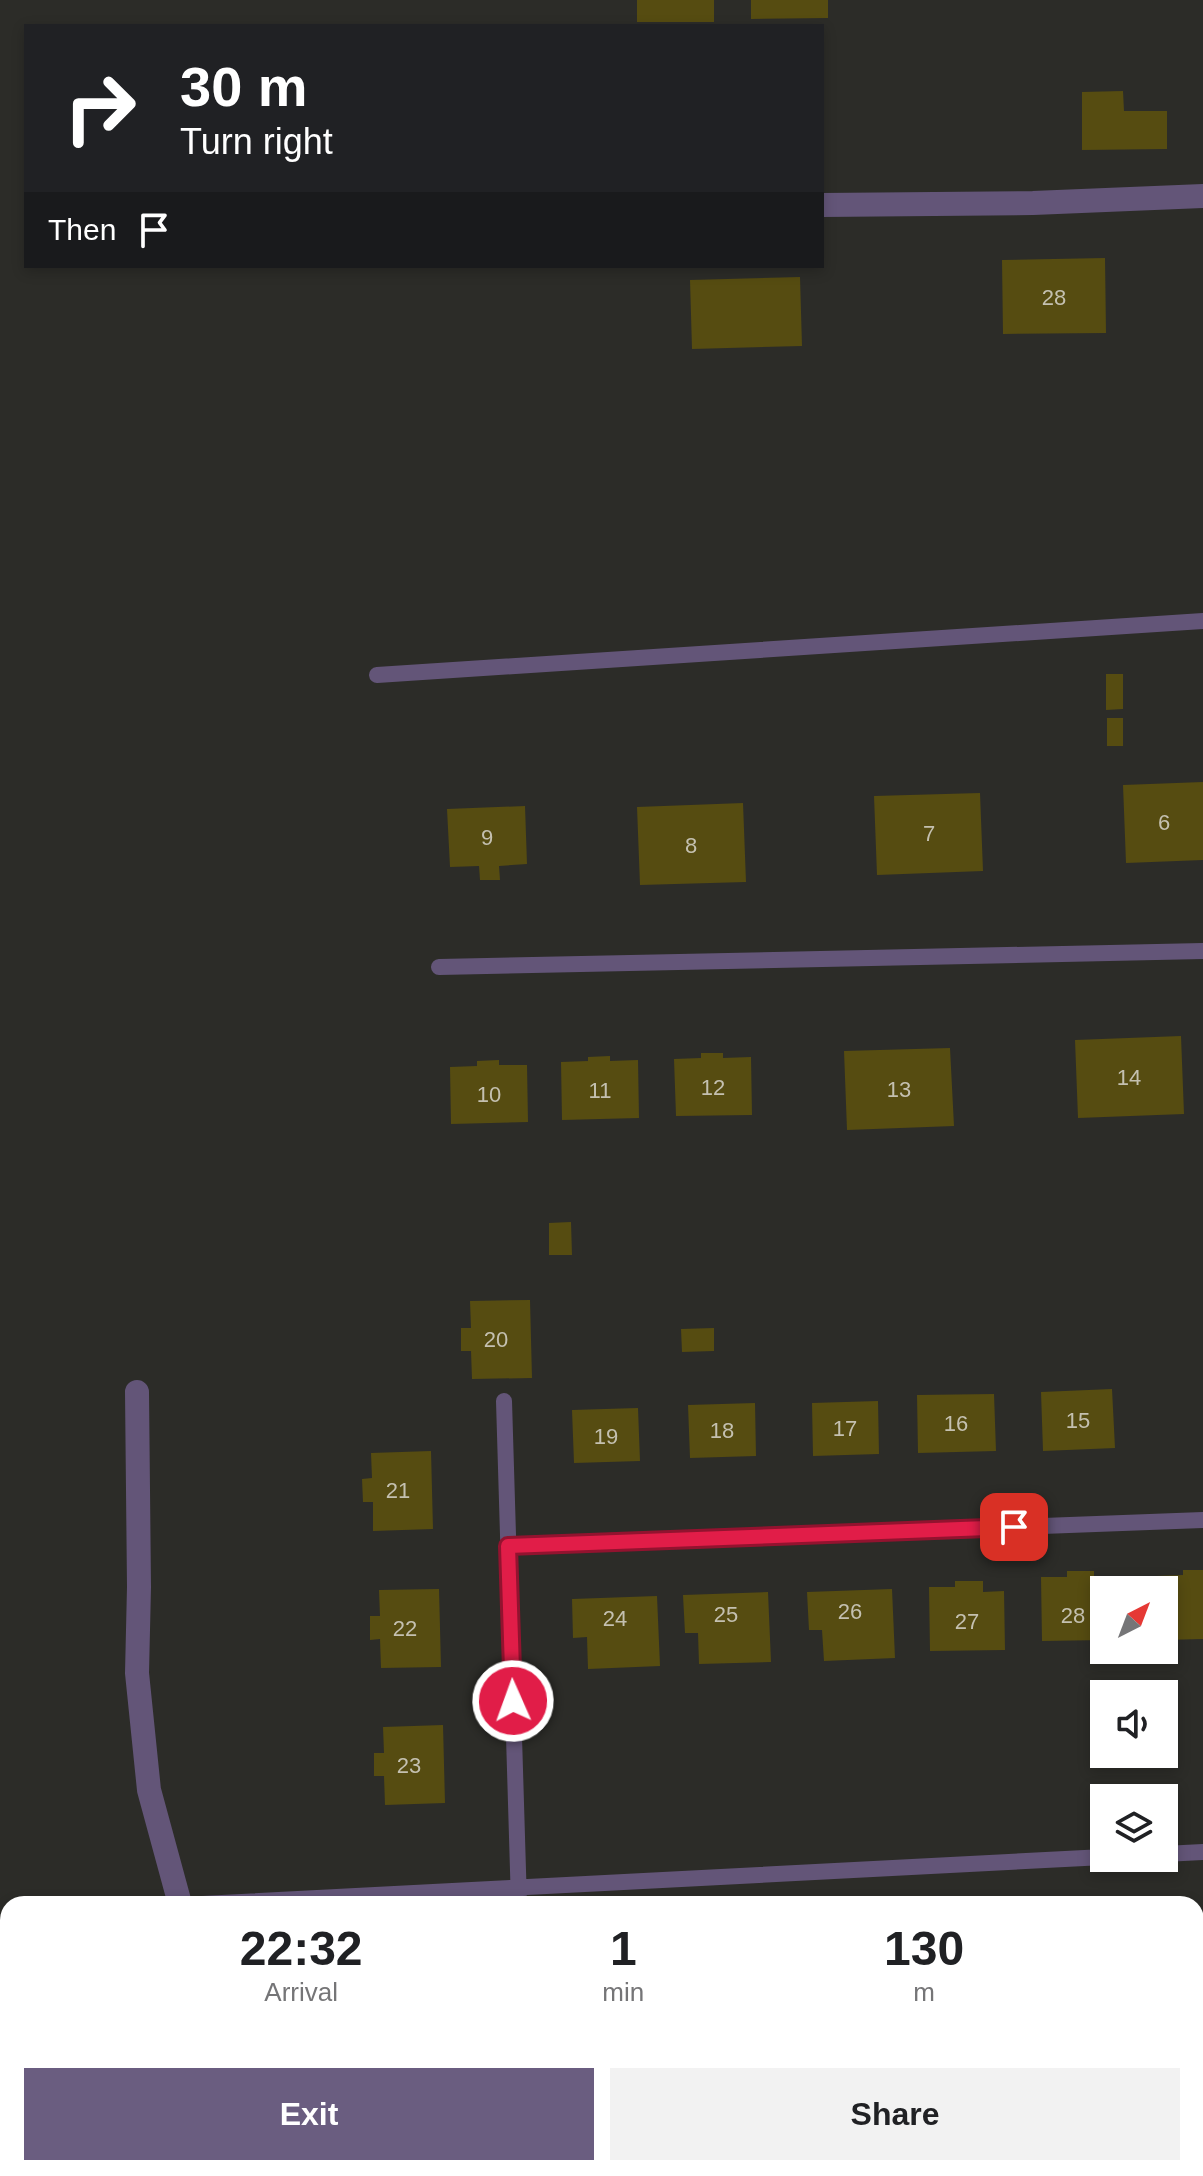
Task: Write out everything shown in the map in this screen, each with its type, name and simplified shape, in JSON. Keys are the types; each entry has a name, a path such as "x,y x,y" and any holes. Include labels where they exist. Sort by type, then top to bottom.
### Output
{"street":[{"path":"824,205 1033,203 1203,196"},
{"path":"137,1392 137,1673 149,1790 178,1896"}],"lane":[{"path":"377,675 1203,621"},
{"path":"439,967 1203,951"},
{"path":"504,1401 518,1896 1090,1858"},
{"path":"508,1546 1203,1520"},
{"path":"1178,1853 1203,1852"}],"building":[{"path":"637,0 714,0 714,22 637,22"},
{"path":"751,0 828,0 828,18 751,19"},
{"path":"1123,91 1124,111 1167,111 1167,149 1082,150 1082,92"},
{"path":"1105,258 1106,333 1003,334 1002,260"},
{"path":"800,277 802,346 692,349 690,280"},
{"path":"1106,674 1123,674 1123,709 1106,710"},
{"path":"1107,718 1123,718 1123,746 1107,746"},
{"path":"1203,782 1203,860 1126,863 1123,785"},
{"path":"980,793 983,871 877,875 874,796"},
{"path":"743,803 746,882 640,885 637,807"},
{"path":"525,806 527,864 499,866 500,880 480,880 479,866 450,867 447,809"},
{"path":"1181,1036 1184,1114 1078,1118 1075,1040"},
{"path":"950,1048 954,1126 847,1130 844,1051"},
{"path":"701,1053 723,1053 723,1058 751,1057 752,1115 676,1116 674,1059 701,1058"},
{"path":"610,1056 610,1061 638,1060 639,1118 562,1120 561,1062"},
{"path":"499,1060 499,1065 527,1065 528,1122 451,1124 450,1067 477,1066 477,1061"},
{"path":"571,1222 572,1255 549,1255 549,1223"},
{"path":"530,1300 532,1378 472,1379 471,1351 461,1351 461,1328 471,1328 470,1301"},
{"path":"714,1328 714,1351 682,1352 681,1329"},
{"path":"1112,1389 1115,1448 1043,1451 1041,1392"},
{"path":"994,1394 996,1451 918,1453 917,1395"},
{"path":"878,1401 879,1454 813,1456 812,1403"},
{"path":"755,1403 756,1456 690,1458 688,1405"},
{"path":"638,1408 640,1461 574,1463 572,1410"},
{"path":"431,1451 433,1529 373,1531 373,1502 363,1502 362,1479 372,1478 371,1453"},
{"path":"1183,1570 1203,1570 1203,1639 1178,1640 1178,1576 1156,1576 1183,1575"},
{"path":"1067,1571 1094,1571 1094,1576 1090,1576 1090,1640 1042,1641 1041,1577 1067,1577"},
{"path":"955,1581 983,1581 983,1592 1004,1591 1005,1650 930,1651 929,1587 955,1587"},
{"path":"439,1589 441,1667 381,1668 380,1639 370,1640 370,1616 380,1616 379,1590"},
{"path":"892,1589 895,1658 824,1661 822,1630 809,1630 807,1592"},
{"path":"768,1592 771,1662 699,1664 698,1633 685,1633 683,1595"},
{"path":"657,1596 660,1666 588,1669 587,1637 573,1638 572,1599"},
{"path":"443,1725 445,1803 385,1805 384,1776 374,1776 374,1753 384,1753 383,1727"}],"route":[{"path":"513,1701 508,1546 1014,1527"}]}
